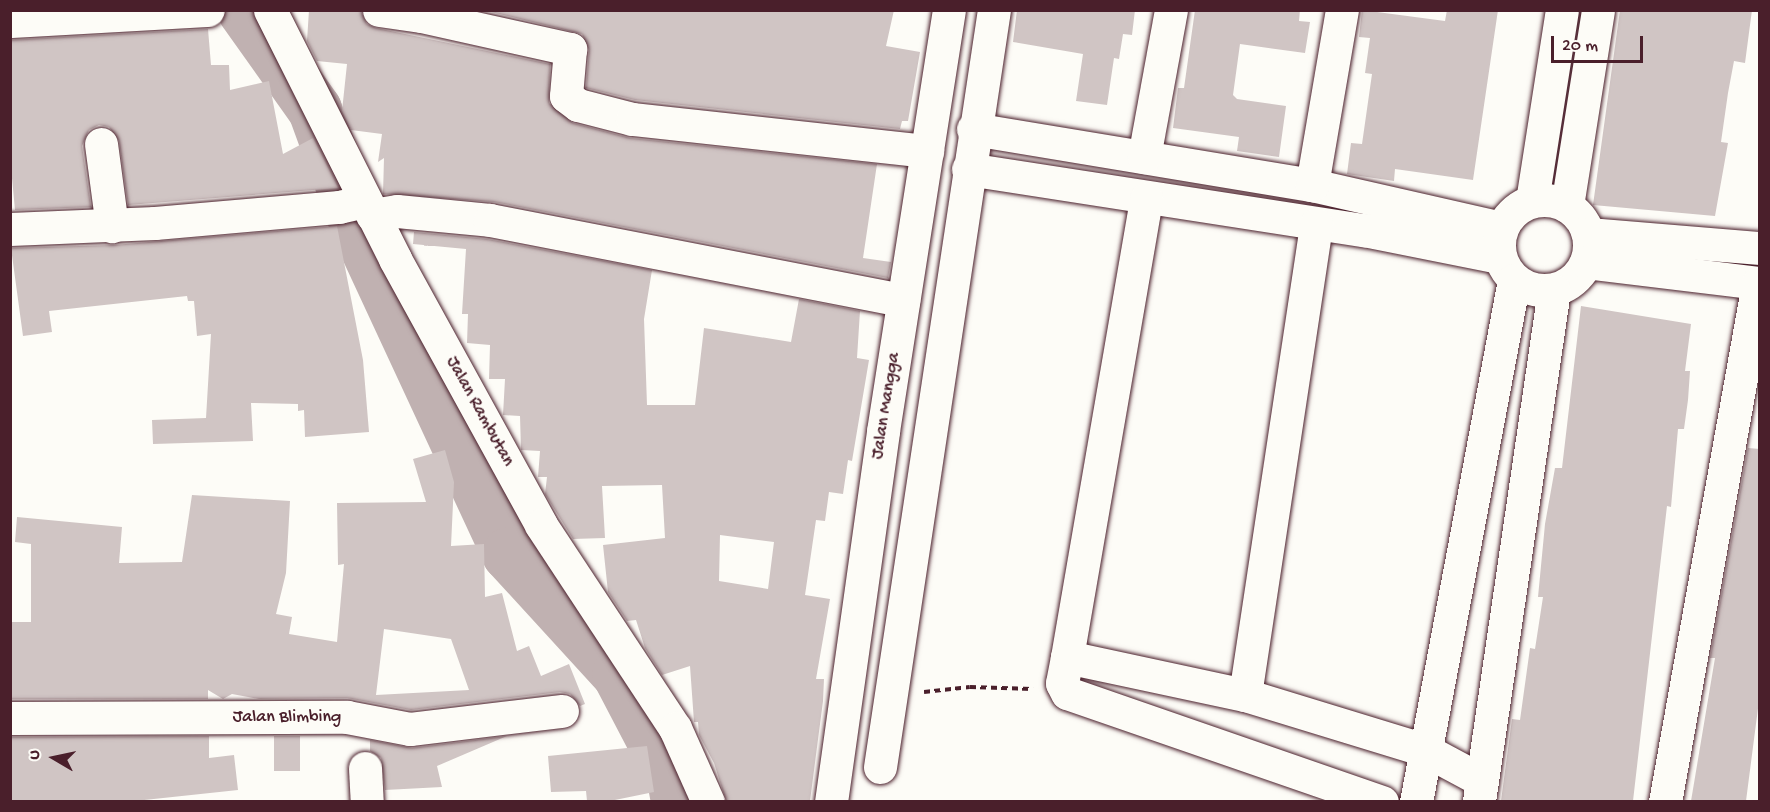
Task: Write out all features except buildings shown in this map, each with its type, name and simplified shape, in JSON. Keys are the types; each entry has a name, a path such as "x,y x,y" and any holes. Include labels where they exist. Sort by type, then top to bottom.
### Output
{"street":[{"path":"10,21 207,10"},
{"name":"Jalan Rambutan","path":"270,10 357,206 541,525 675,728 708,801"},
{"path":"379,10 491,21 570,49 566,96 578,105 632,119 927,151"},
{"name":"Jalan Mangga","path":"831,801 903,300 949,10"},
{"path":"880,766 973,129 994,10"},
{"path":"1144,157 1171,10"},
{"path":"1312,185 1342,10"},
{"path":"1532,201 1562,10"},
{"path":"1567,206 1598,10"},
{"path":"973,129 1312,185 1505,255 1526,288 1554,290 1579,275 1587,248 1580,218 1567,206 1550,200 1532,201 1508,216 1505,255 1416,801"},
{"path":"101,144 112,226"},
{"path":"968,169 1505,255"},
{"path":"1146,199 1062,676 1064,690 1382,801"},
{"path":"10,229 112,226 357,206 490,219 903,300"},
{"path":"1245,695 1316,224"},
{"path":"1587,248 1760,248"},
{"path":"1587,248 1759,283 1665,801"},
{"path":"1067,657 1245,695 1425,750 1480,791 1554,290"},
{"name":"Jalan Blimbing","path":"10,718 347,717 410,729 562,711"},
{"path":"365,768 367,801"}],"path":[{"path":"890,696 970,687 1064,690"}],"waterway":[{"path":"244,10 315,110 359,231 509,554 619,674 674,779 678,802"}]}
